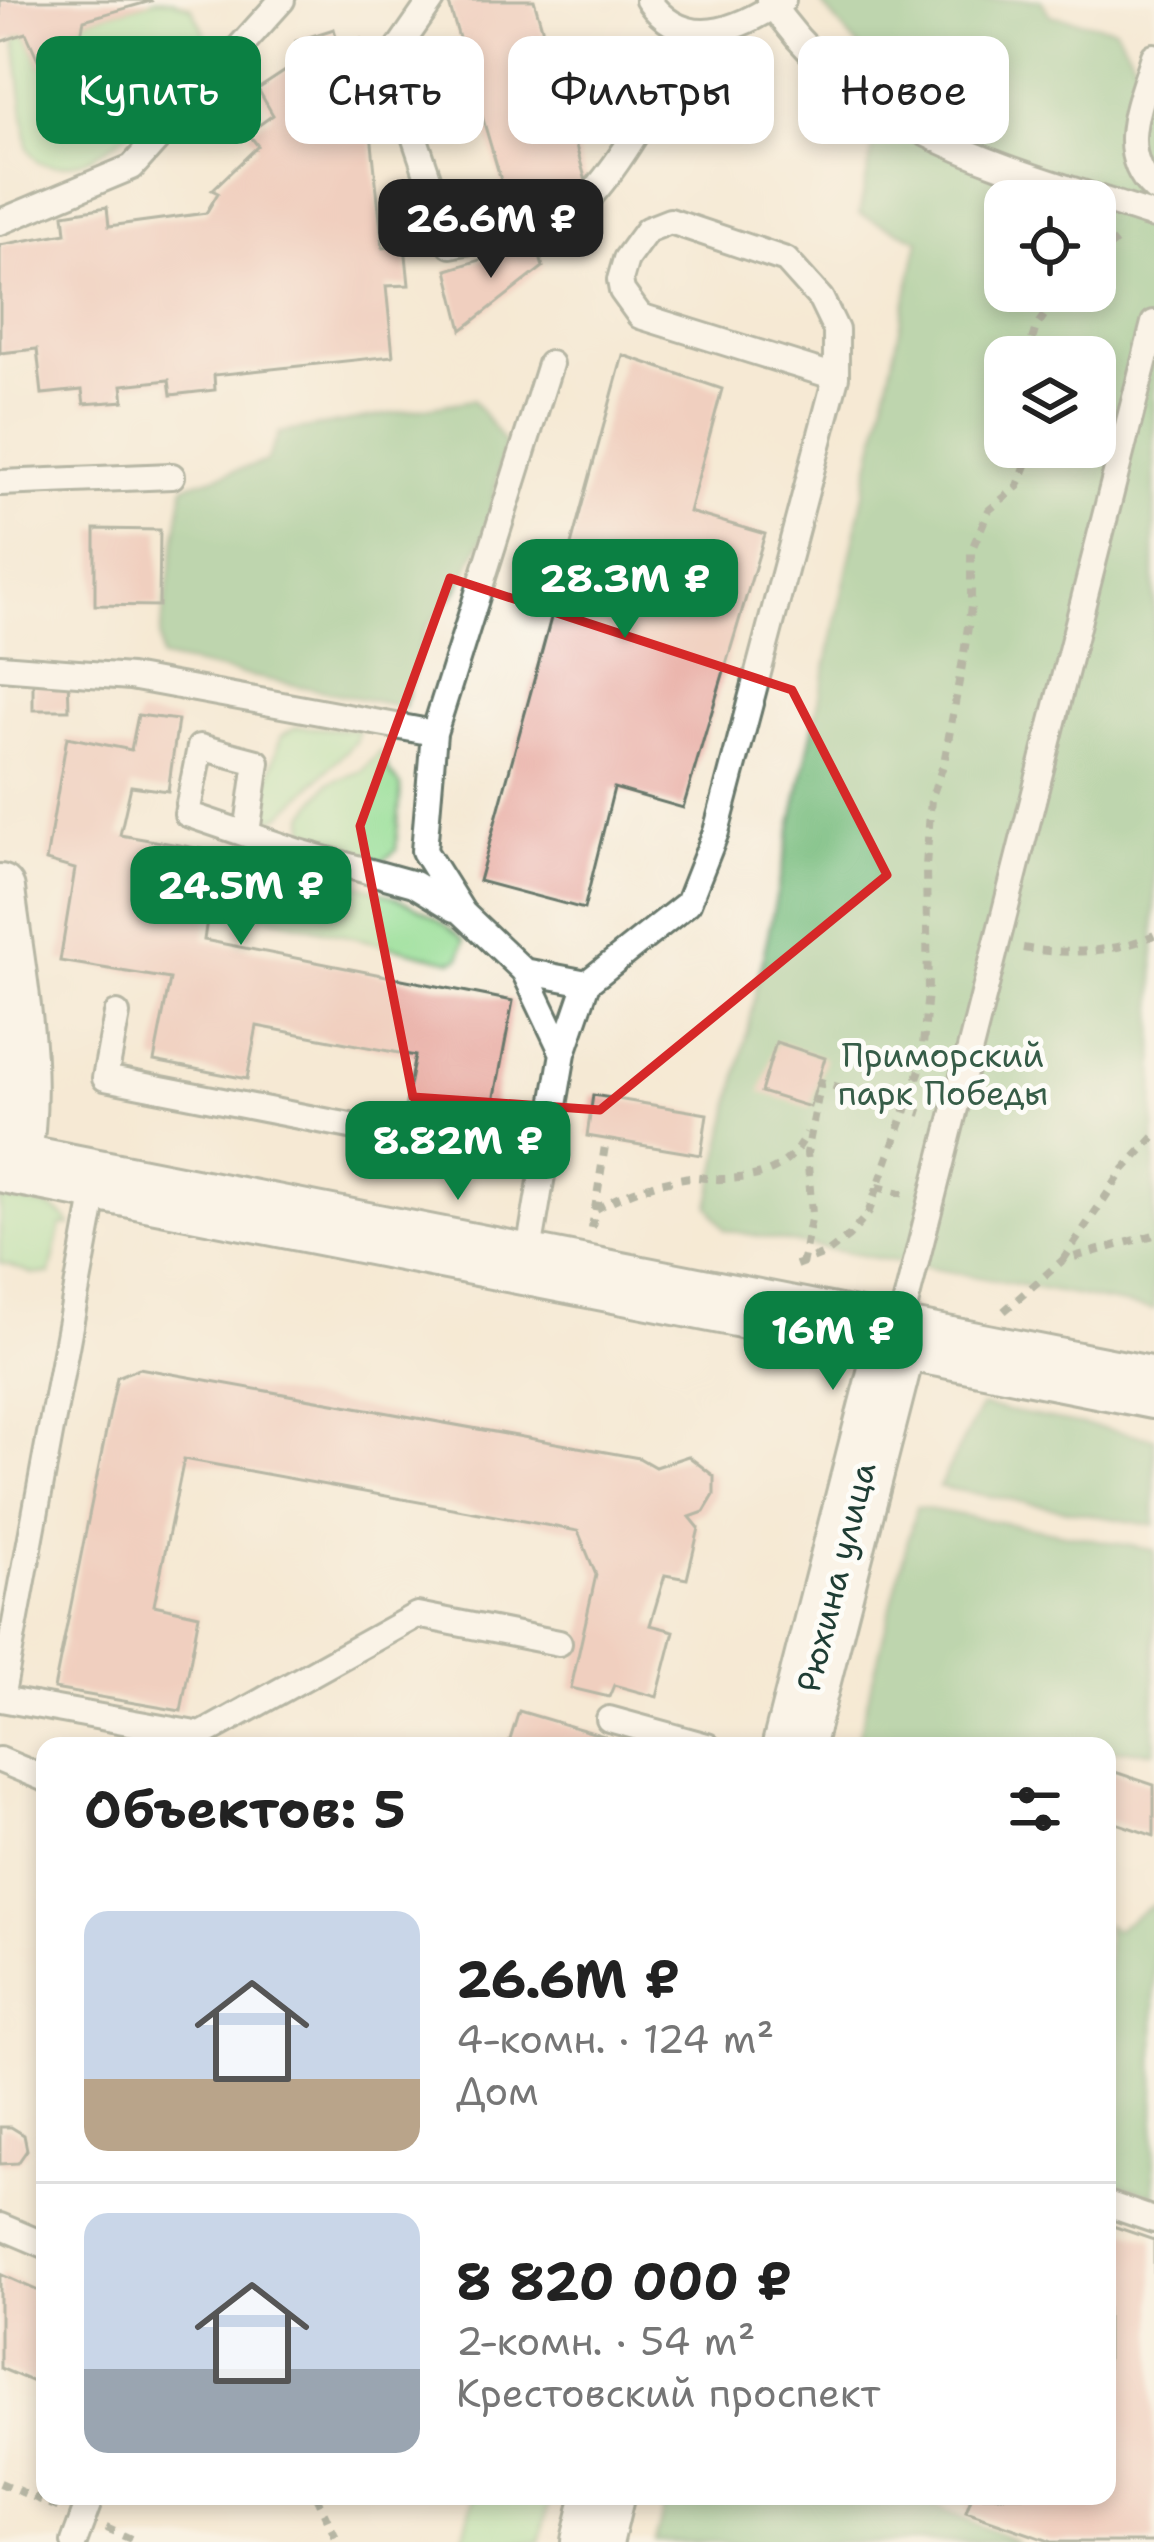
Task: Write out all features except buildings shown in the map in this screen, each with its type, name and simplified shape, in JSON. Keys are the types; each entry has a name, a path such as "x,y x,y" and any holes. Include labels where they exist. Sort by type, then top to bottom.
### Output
{"street":[{"path":"0,889 22,1079 22,1132 8,1162 1154,1388"},
{"name":"Рюхина улица","path":"795,1737 897,1339"},
{"path":"592,2542 601,2505"}],"lane":[{"path":"0,222 132,167 282,0"},
{"path":"432,0 393,56 396,83 451,245 562,219 581,206 604,181 668,76 686,33"},
{"path":"648,0 663,21 686,33 712,32 775,2 837,80 886,115 956,151 1154,216"},
{"path":"1154,56 1132,134 1138,168 1154,189"},
{"path":"526,1265 563,1053 587,983 688,903 716,832 836,377 836,330 821,299 785,260 670,221 647,230 630,252 620,280 626,301 640,316 836,377"},
{"path":"897,1339 1154,323"},
{"path":"414,884 424,851 434,733 550,364"},
{"path":"0,483 172,476"},
{"path":"0,667 130,677 434,733"},
{"path":"247,833 414,884 463,913 524,971 563,1053"},
{"path":"424,851 463,913"},
{"path":"524,971 587,983"},
{"path":"117,1014 105,1078 544,1165"},
{"path":"97,1180 1,1700 201,1735 417,1615 559,1643"},
{"path":"609,1719 674,1737"},
{"path":"0,1760 36,1775"},
{"path":"1116,2207 1154,2220"},
{"path":"0,2226 36,2241"},
{"path":"74,2542 88,2505"}],"path":[{"path":"782,1267 802,1264 849,1236 868,1214 921,1067 928,992 926,866 931,799 944,763 963,660 971,607 971,551 988,510 1018,486 1025,468"},
{"path":"998,944 1050,953 1138,943 1154,935"},
{"path":"795,1281 812,1214 807,1153 821,1082 952,1122"},
{"path":"596,1209 619,1196 686,1177 722,1179 777,1170 789,1163 810,1127"},
{"path":"989,1323 1063,1260 1124,1169 1154,1137"},
{"path":"591,1231 605,1146"},
{"path":"1063,1260 1154,1235"},
{"path":"320,2505 338,2542"}],"highlighted area":[{"path":"450,578 792,690 887,875 600,1110 413,1097 360,826"}],"green space":[{"path":"155,0 172,0 191,7 205,33 81,36 84,20"},
{"name":"Приморский парк Победы","path":"818,0 1041,0 1050,15 1115,28 1139,69 1154,77 1154,1310 725,1230 709,1206 919,240 859,214 874,144 1009,144 1009,36 849,36"},
{"path":"26,33 36,55 36,144 112,144 88,159 63,165 38,162 28,148 15,37"},
{"path":"473,400 505,443 487,529 457,590 426,627 403,707 161,658 160,637 184,486 267,461 279,433"},
{"path":"296,727 359,730 355,742 282,815 272,819 261,811 261,802 281,736"},
{"path":"381,751 401,786 396,850 381,863 306,834 305,815 329,783 362,771"},
{"path":"249,857 363,886 418,908 464,941 460,958 452,961 240,910"},
{"path":"0,1198 49,1208 65,1217 70,1225 61,1225 50,1274 33,1274 0,1262"},
{"path":"981,1406 1154,1438 1154,1526 939,1487"},
{"path":"916,1507 1154,1550 1154,1751 1116,1750 1116,1737 858,1737"},
{"path":"1154,1904 1154,2195 1116,2182 1116,1929"},
{"path":"472,2505 549,2505 539,2542 462,2542"},
{"path":"665,2505 936,2505 1017,2542 655,2542"}]}
